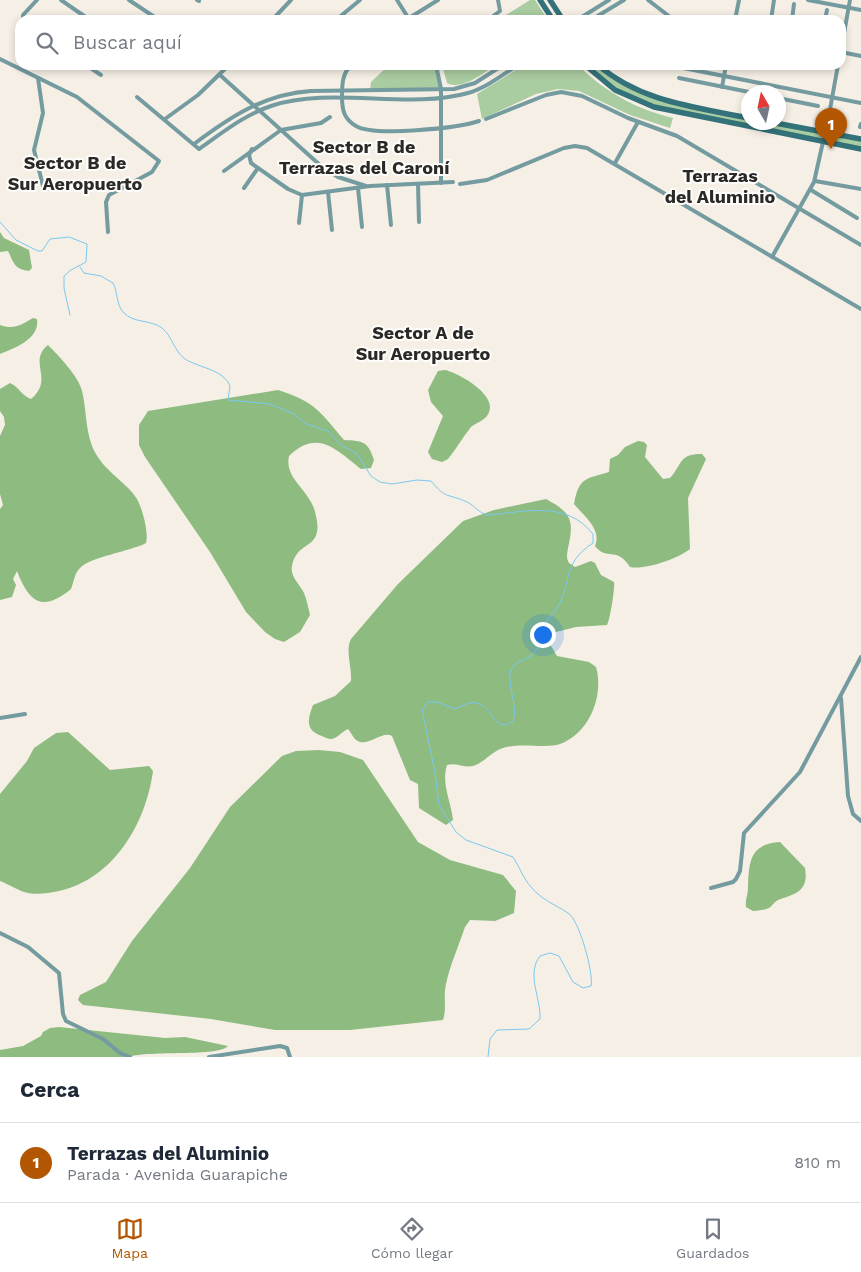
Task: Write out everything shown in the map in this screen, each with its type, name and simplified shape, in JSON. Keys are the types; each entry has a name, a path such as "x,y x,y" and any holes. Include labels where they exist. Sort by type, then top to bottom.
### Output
{"street":[{"path":"23,15 37,0"},
{"path":"61,0 83,15"},
{"path":"129,0 152,15"},
{"path":"277,15 291,0"},
{"path":"342,15 360,0"},
{"path":"397,0 406,15"},
{"path":"414,15 438,0"},
{"path":"495,15 500,11 498,0"},
{"path":"540,0 550,15"},
{"path":"550,0 559,15"},
{"path":"585,15 609,0"},
{"path":"599,15 624,0"},
{"path":"648,0 668,15"},
{"path":"736,15 739,0"},
{"path":"772,15 774,0"},
{"path":"808,0 861,10"},
{"path":"846,24 850,0"},
{"path":"793,15 794,4"},
{"path":"826,10 826,15"},
{"path":"846,52 861,56"},
{"path":"0,59 15,66"},
{"path":"22,70 77,97 159,161 152,172 108,195 106,202 108,232"},
{"path":"94,70 101,75"},
{"path":"165,119 225,70"},
{"path":"347,70 342,91 346,118 361,129 378,131 442,128 458,127 479,122"},
{"path":"437,70 441,90 442,183"},
{"path":"194,144 229,118 253,105 297,92 441,90 470,85 496,70"},
{"path":"137,97 199,150 237,123 260,110 294,101 342,98 441,97 474,91 510,70"},
{"path":"591,70 615,90 654,107 861,149"},
{"path":"605,70 627,86 656,98 741,116"},
{"path":"691,70 756,85"},
{"path":"722,87 725,70"},
{"path":"827,126 837,70"},
{"path":"220,75 330,172 346,180 370,186"},
{"path":"38,78 43,113 34,150 44,190"},
{"path":"679,78 741,91"},
{"path":"786,91 861,103"},
{"path":"486,119 540,97 561,92 582,96 638,122 677,136 861,245"},
{"path":"786,100 818,106"},
{"path":"224,171 281,130 321,123 330,117"},
{"path":"615,163 638,122"},
{"path":"786,125 861,139"},
{"path":"772,257 811,190 825,133"},
{"path":"460,184 491,179 570,147 587,148 861,309"},
{"path":"252,150 249,155 250,161 288,189 302,195 370,186 453,182"},
{"path":"244,188 258,168"},
{"path":"815,180 861,190"},
{"path":"418,184 419,222"},
{"path":"387,185 391,225"},
{"path":"358,188 362,227"},
{"path":"811,190 857,218"},
{"path":"328,192 332,230"},
{"path":"299,223 302,195"},
{"path":"711,888 733,882 736,879 740,871 744,833 800,772 861,657"},
{"path":"840,696 848,796 853,814 861,821"},
{"path":"0,718 25,714"},
{"path":"0,933 28,947 59,973 63,1014 66,1021 103,1038 120,1053 130,1057"},
{"path":"209,1057 280,1046 287,1048 290,1057"}],"green space":[{"path":"530,0 535,0 545,15 506,15"},
{"path":"384,70 437,70 441,89 370,91 371,82"},
{"path":"443,70 488,70 466,83 453,85 447,83"},
{"path":"516,70 583,70 622,98 646,110 673,118 670,128 630,115 579,91 558,89 536,94 482,119 477,94"},
{"path":"592,70 606,70 637,91 741,116 741,125 664,110 624,95"},
{"path":"786,126 861,139 861,149 765,130 786,130"},
{"path":"0,232 4,238 29,250 32,268 29,271 17,267 8,251 0,252"},
{"path":"33,318 37,319 37,326 31,337 19,346 0,354 0,325 13,327"},
{"path":"48,345 77,379 84,399 92,447 100,461 137,499 141,508 147,538 146,543 139,546 93,560 86,564 76,573 71,589 52,601 38,601 32,597 26,590 17,571 13,579 16,585 12,597 0,600 0,509 3,505 0,494 0,436 5,425 4,417 0,411 0,389 10,383 31,399 38,392 41,385 40,358 42,351"},
{"path":"445,370 460,376 477,387 489,401 490,409 487,416 471,427 448,459 442,462 432,459 428,452 443,416 431,402 428,390 438,371"},
{"path":"278,390 301,399 316,409 344,440 364,443 374,460 371,468 361,469 335,449 318,443 299,448 289,456 288,464 290,471 308,497 315,512 317,533 310,544 299,551 292,566 292,573 304,593 310,615 300,632 284,642 275,639 265,632 246,612 210,552 145,457 139,445 139,425 148,411"},
{"path":"638,441 644,442 647,445 645,457 663,479 670,478 682,461 689,456 702,454 706,459 688,498 690,549 661,563 644,567 630,567 621,557 603,553 595,546 597,540 594,528 574,504 581,484 589,478 609,472 610,459 618,455 625,447"},
{"path":"546,499 561,508 569,518 571,530 567,559 569,563 575,567 591,561 595,563 601,575 614,582 610,617 607,625 576,627 556,632 550,644 557,656 589,662 596,667 598,689 596,701 587,722 570,739 560,744 548,746 510,746 499,750 473,766 447,765 445,779 453,820 446,825 419,808 418,784 410,780 392,736 383,735 369,741 359,742 348,729 336,737 328,739 311,730 309,719 311,710 313,705 335,696 351,681 349,643 351,639 398,584 463,521 494,510"},
{"path":"68,732 110,770 149,766 153,771 149,791 135,829 111,861 79,885 59,891 32,894 0,881 0,794 27,761 34,748 56,733"},
{"path":"319,750 340,752 363,760 418,842 450,860 503,875 516,891 514,913 495,921 470,920 465,927 446,984 443,1020 350,1030 275,1030 211,1019 83,1005 78,1000 80,995 106,982 132,941 190,868 230,807 282,756 296,751"},
{"path":"780,842 805,868 805,882 803,887 795,894 778,900 769,908 753,911 746,907 750,863 753,856 762,847"},
{"path":"59,1027 165,1038 185,1037 228,1046 212,1051 129,1057 0,1057 0,1050 23,1046 41,1036 43,1032 50,1028"}],"waterway":[{"path":"0,222 16,240 38,251 42,251 50,239 69,237 87,244 86,262 64,276 64,288 70,315"},
{"path":"80,267 84,273 101,276 113,283 119,305 127,316 162,328 181,356 216,372 227,380 230,386 228,400 270,404 294,414 306,424 328,431 341,445 357,454 371,476 380,482 392,484 417,480 431,481 444,494 467,502 487,515 530,511 558,512 582,523 593,534 593,543 576,558 572,566 562,599 543,627 535,652 513,666 511,670 510,683 515,712 512,722 501,724 486,708 477,703 466,704 455,709 437,702 428,702 422,709 435,773 439,805 456,832 466,840 513,857 531,887 544,899 572,917 585,947 590,970 591,986 583,988 573,982 559,956 550,953 540,956 534,970 540,1019 529,1029 497,1030 490,1039 488,1057"}],"place":[{"name":"Terrazas del Aluminio","path":"831,149"}],"district":[{"name":"Sector B de Terrazas del Caroní","path":"364,157"},
{"name":"Sector B de Sur Aeropuerto","path":"75,173"},
{"name":"Terrazas del Aluminio","path":"720,186"},
{"name":"Sector A de Sur Aeropuerto","path":"423,343"}]}
